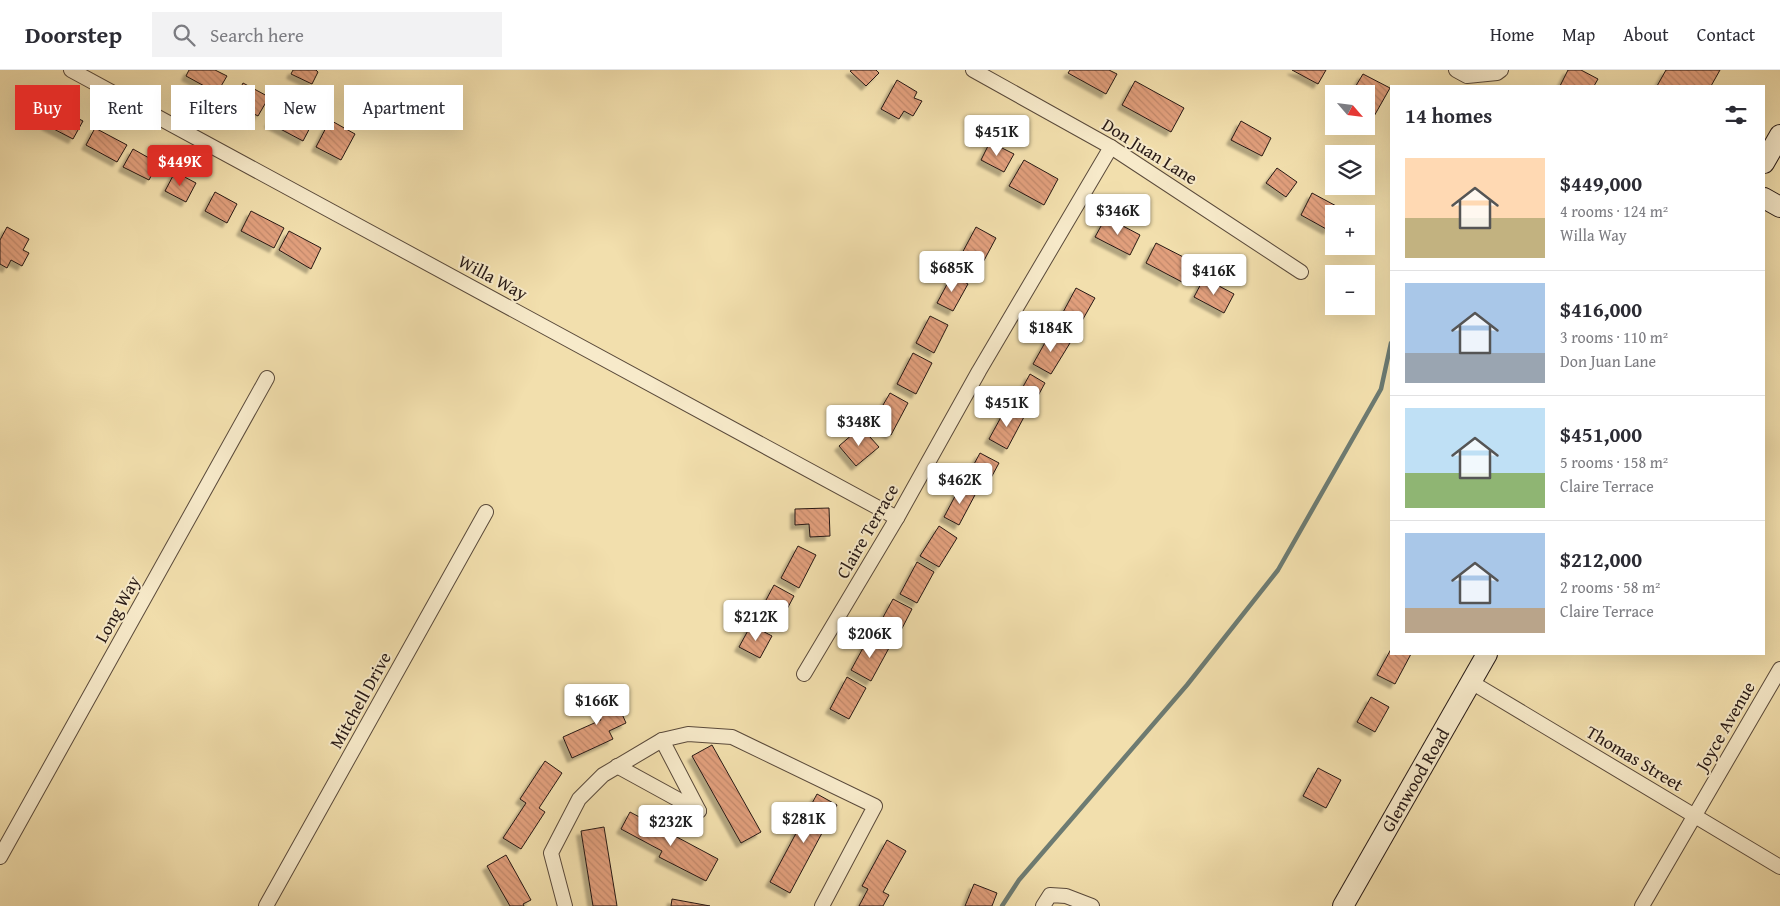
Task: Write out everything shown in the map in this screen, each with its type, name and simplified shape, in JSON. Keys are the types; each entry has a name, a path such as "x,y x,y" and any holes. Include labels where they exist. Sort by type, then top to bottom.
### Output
{"main road":[{"path":"1765,161 1780,135"},
{"path":"1765,199 1780,207"},
{"name":"Glenwood Road","path":"1343,906 1486,655"}],"street":[{"name":"Willa Way","path":"71,70 897,518"},
{"name":"Don Juan Lane","path":"973,70 1111,147 1302,272"},
{"path":"1456,70 1467,76 1497,73 1501,70"},
{"name":"Claire Terrace","path":"804,674 897,518 979,372 1111,147"},
{"name":"Long Way","path":"0,857 268,378"},
{"name":"Mitchell Drive","path":"266,906 486,512"},
{"name":"Joyce Avenue","path":"1642,906 1780,669"},
{"name":"Thomas Street","path":"1471,682 1780,867"},
{"path":"565,906 551,853 579,800 603,775 662,740 688,734 732,737 875,806 822,906"},
{"path":"618,766 699,811 662,740"},
{"path":"1043,906 1050,895 1066,896 1092,906"}],"building":[{"path":"189,70 215,70 227,76 222,85 202,85 186,76"},
{"path":"293,70 316,70 318,72 312,84 291,74"},
{"path":"876,70 879,73 866,86 850,71"},
{"path":"1070,70 1109,70 1117,74 1106,94 1068,73"},
{"path":"1292,70 1326,70 1318,84"},
{"path":"1568,70 1581,70 1598,79 1595,85 1560,85"},
{"path":"1666,70 1720,70 1712,85 1658,85"},
{"path":"1363,74 1390,88 1375,114 1375,85 1356,85"},
{"path":"897,80 917,92 914,98 922,101 913,116 904,111 899,119 881,109"},
{"path":"1135,81 1184,108 1171,132 1122,105"},
{"path":"255,89 265,95 265,104 258,116 255,114"},
{"path":"1241,121 1271,138 1262,156 1231,140"},
{"path":"334,122 344,128 344,130 355,134 341,160 316,147 325,130 334,130"},
{"path":"56,130 78,130 73,139"},
{"path":"94,130 99,130 127,145 117,162 86,145"},
{"path":"282,130 309,130 303,141"},
{"path":"990,142 1014,154 1004,172 981,160"},
{"path":"133,149 158,163 149,180 123,167"},
{"path":"1024,160 1058,179 1044,205 1009,186"},
{"path":"1277,168 1297,182 1286,197 1266,183"},
{"path":"175,172 196,183 186,202 165,191"},
{"path":"215,192 237,204 227,223 205,211"},
{"path":"1312,193 1334,205 1325,205 1325,228 1301,215"},
{"path":"251,211 284,228 274,248 241,231"},
{"path":"1106,217 1140,235 1130,255 1095,237"},
{"path":"7,227 29,239 23,250 29,253 22,266 11,260 7,268 0,264 0,240"},
{"path":"976,227 996,238 980,268 960,257"},
{"path":"289,231 321,248 311,269 279,250"},
{"path":"1156,243 1193,262 1182,282 1146,263"},
{"path":"952,275 968,284 953,311 937,303"},
{"path":"1204,278 1234,294 1224,313 1194,297"},
{"path":"1076,288 1095,298 1079,326 1061,316"},
{"path":"930,316 948,325 934,353 916,343"},
{"path":"1051,332 1070,343 1051,374 1033,364"},
{"path":"913,353 932,363 916,394 897,384"},
{"path":"1030,374 1045,383 1033,405 1018,396"},
{"path":"890,393 908,403 891,435 872,424"},
{"path":"1006,408 1024,417 1007,449 989,439"},
{"path":"861,427 879,447 856,466 839,446"},
{"path":"980,453 999,463 985,489 966,479"},
{"path":"961,485 976,493 959,525 944,517"},
{"path":"829,508 830,536 810,537 809,524 795,525 795,509"},
{"path":"939,526 957,538 939,567 920,556"},
{"path":"798,546 816,555 799,588 781,578"},
{"path":"917,562 934,572 917,603 900,594"},
{"path":"774,585 794,596 777,628 757,617"},
{"path":"893,599 912,609 895,642 875,632"},
{"path":"751,625 772,636 760,658 739,647"},
{"path":"869,637 889,648 871,681 851,670"},
{"path":"1390,651 1390,655 1410,655 1395,684 1377,675"},
{"path":"847,677 866,688 849,719 830,709"},
{"path":"611,689 626,723 609,731 613,739 572,758 563,737 601,720 592,698"},
{"path":"1371,697 1389,707 1375,732 1357,722"},
{"path":"712,745 761,832 741,843 692,756"},
{"path":"545,761 562,773 539,808 545,812 521,849 503,838 526,803 520,799"},
{"path":"1318,768 1341,780 1326,808 1303,796"},
{"path":"817,794 837,805 790,893 770,882"},
{"path":"630,812 718,859 706,881 659,857 662,851 621,829"},
{"path":"604,827 617,906 593,906 581,831"},
{"path":"887,840 906,851 883,892 889,895 883,906 859,906 868,889 862,886"},
{"path":"506,855 531,900 523,904 524,906 510,906 487,866"},
{"path":"974,884 997,893 992,906 965,906"},
{"path":"672,899 710,906 671,906"}],"waterway":[{"path":"1002,906 1019,880 1187,685 1278,570 1381,389 1390,348"}]}
